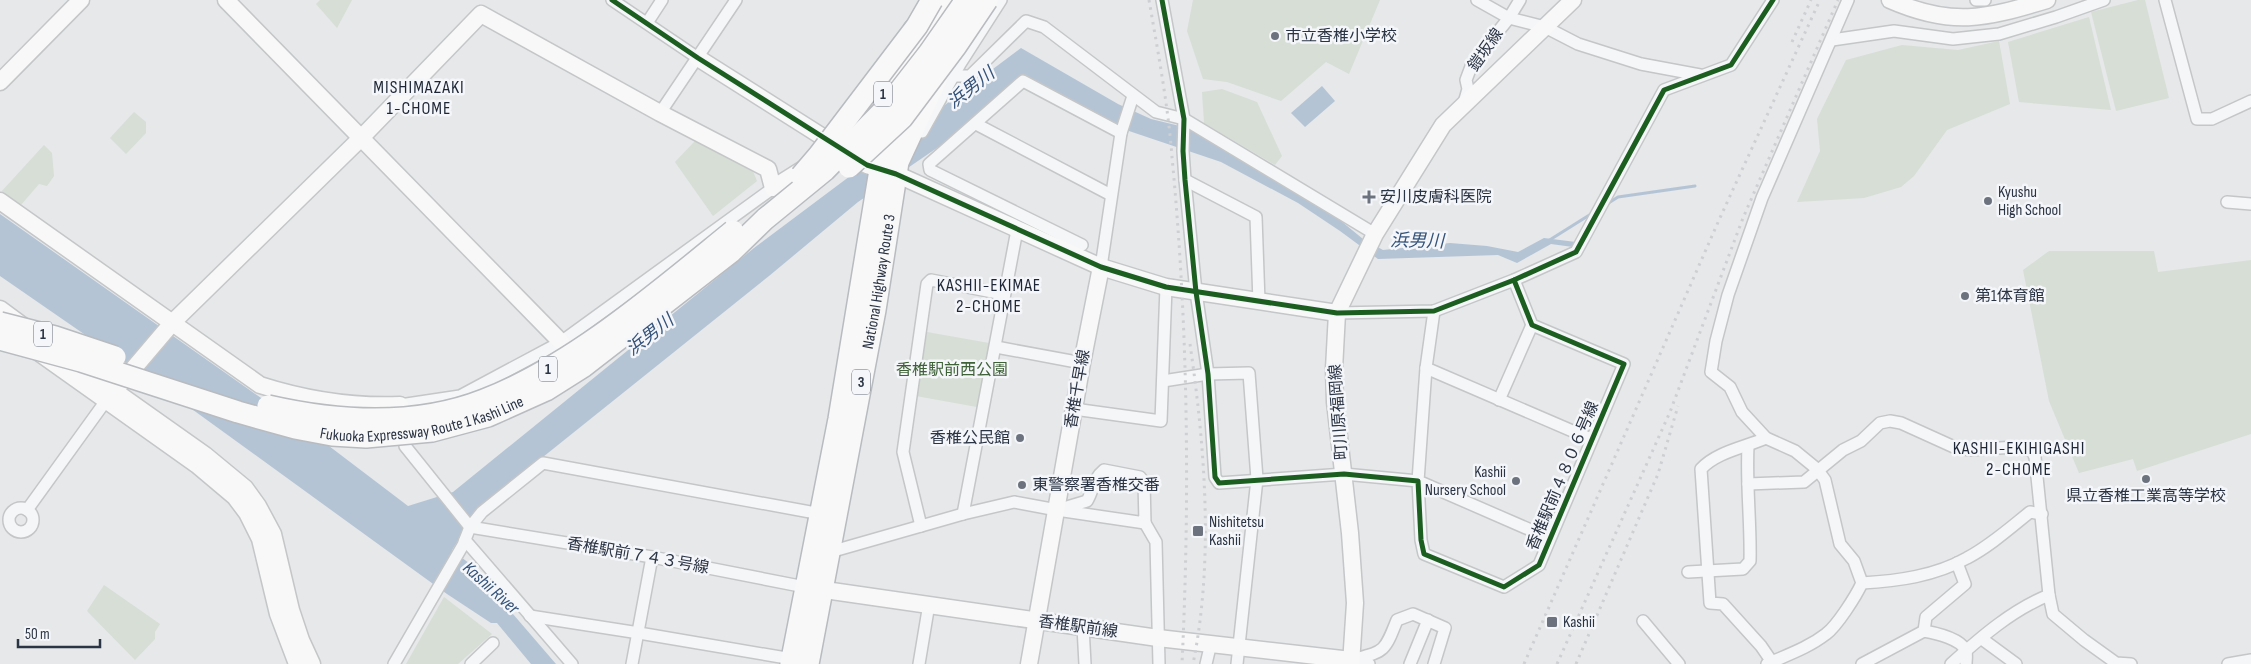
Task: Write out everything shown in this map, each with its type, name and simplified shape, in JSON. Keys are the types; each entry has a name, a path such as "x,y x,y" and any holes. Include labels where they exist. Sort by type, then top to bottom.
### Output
{"highway":[{"path":"886,140 924,0"},
{"path":"800,176 819,155 916,26 932,0"},
{"name":"National Highway Route 3","path":"797,663 813,588 821,514 886,140 949,0"},
{"name":"Fukuoka Expressway Route 1 Kashi Line","path":"0,324 77,344 242,400 298,413 367,420 429,414 483,401 538,374 576,352 662,287 800,176 834,146 877,101 922,47 954,0"},
{"name":"Fukuoka Expressway Route 1 Kashi Line","path":"0,339 58,354 238,412 295,428 332,435 366,437 432,431 488,416 546,390 584,366 731,252 765,219 825,170 870,126 908,82 966,0"},
{"name":"National Highway Route 3","path":"880,175 898,162 923,122 972,0"},
{"path":"731,252 843,172 902,118 956,46 987,0"},
{"name":"National Highway Route 3","path":"813,588 830,552 875,310 880,175"}],"street":[{"path":"0,82 81,0"},
{"path":"226,0 561,342"},
{"path":"612,0 698,58 880,175 1017,230 1101,267 1166,287 1337,313 1434,311 1514,280 1576,252 1664,90 1731,65 1773,0"},
{"path":"647,23 662,0"},
{"path":"660,113 736,0"},
{"path":"923,122 1001,0"},
{"path":"1162,0 1184,119 1183,151 1185,180 1196,292 1208,374 1215,477 1219,483 1344,474 1418,481 1549,538"},
{"path":"1477,0 1509,18 1544,27 1578,44 1641,64 1700,75"},
{"name":"鎧坂線","path":"1464,103 1468,90 1466,80 1472,64 1509,18 1520,0"},
{"path":"954,76 970,76 1026,22 1044,27 1156,112 1184,119 1374,236 1443,125 1573,0"},
{"path":"1766,438 1726,454 1701,469 1710,603 1723,604 1770,663 1797,652 1827,633 1858,593 1862,583 1854,561 1840,544 1825,480 1817,470 1795,451 1766,438 1742,412 1730,387 1711,372 1716,341 1728,295 1762,198 1848,0"},
{"path":"1890,0 1914,11 1934,16 1966,19 2000,14 2046,0"},
{"path":"1976,0 1985,0"},
{"path":"1832,40 1894,31 1953,39 1999,34 2056,18 2104,0"},
{"path":"2166,0 2197,118 2212,119 2251,102"},
{"path":"28,510 109,396 173,322 361,138 481,14 660,113 768,169 773,188"},
{"path":"1082,245 930,170 929,164 1023,80 1121,132"},
{"path":"1101,267 1121,132 1134,96"},
{"path":"976,124 1111,195"},
{"path":"0,201 260,385 292,395 322,401 367,406 400,405 460,396 561,342 773,188 780,186 837,146"},
{"path":"1185,180 1256,217 1259,302"},
{"path":"2227,202 2251,204"},
{"path":"963,514 1017,230"},
{"name":"町川原福岡線","path":"1351,662 1355,603 1344,474 1335,402 1334,369 1337,313 1374,236"},
{"name":"香椎千早線","path":"1028,664 1101,267"},
{"path":"921,526 903,452 927,284 931,280 1004,294"},
{"path":"1499,400 1532,325 1514,280"},
{"path":"1074,408 1161,421 1166,287"},
{"path":"0,309 220,482 235,497 247,513 260,539 278,614 297,664"},
{"path":"1418,481 1426,368 1434,311"},
{"path":"0,324 228,472 245,488 258,506 273,534 291,610 301,640 312,664"},
{"name":"香椎駅前４８０６号線","path":"1418,481 1421,540 1424,554 1504,587 1539,565 1624,364 1532,325"},
{"path":"996,347 1082,363"},
{"path":"1426,368 1591,439"},
{"path":"1163,381 1208,374 1249,372 1257,479 1237,664"},
{"path":"400,405 405,446 470,527"},
{"path":"1748,484 1804,482 1843,450 1861,441 1880,423 1890,421 1900,423 1954,447 1970,450 2014,447 2032,451 2035,457 2053,614 2114,663 2131,664"},
{"path":"1688,572 1743,569 1750,561 1751,528 1748,446"},
{"path":"394,664 464,543 470,527 482,512 543,463 821,514"},
{"path":"1057,510 1087,501 1092,494 1096,477 1104,470 1140,477 1144,482 1145,523 1156,542 1158,664"},
{"path":"830,552 963,514 1014,502 1145,523"},
{"path":"1862,583 1889,581 1937,571 1982,550 2030,512 2042,514"},
{"name":"香椎駅前７４３号線","path":"470,527 652,557 813,588"},
{"path":"464,543 572,664"},
{"path":"632,664 640,633 652,557"},
{"path":"1924,631 1926,616 1965,584 1957,563"},
{"name":"香椎駅前線","path":"813,588 1158,638 1351,662"},
{"path":"1951,664 1999,623 2050,595"},
{"path":"919,664 929,604"},
{"path":"1351,662 1380,652 1389,641 1397,620 1413,614 1445,628 1434,664"},
{"path":"530,616 640,633 797,663"},
{"path":"1410,664 1428,620"},
{"path":"1643,621 1679,664"},
{"path":"1083,627 1085,664"},
{"path":"1862,664 1924,631 1949,637 1963,646 1966,651 1966,664"},
{"path":"1982,639 2016,664"},
{"path":"471,664 493,643"},
{"path":"1206,664 1210,644"},
{"path":"2228,664 2251,660"},
{"path":"1351,662 1369,664"}],"green space":[{"path":"320,0 352,0 337,28 316,4"},
{"name":"市立香椎小学校","path":"1193,0 1380,0 1349,74 1326,62 1281,101 1227,82 1203,79 1187,31"},
{"path":"2138,0 2145,0 2169,98 2116,111 2091,12"},
{"path":"2089,17 2111,110 2019,102 2008,42"},
{"path":"1999,41 2010,104 1947,130 1914,176 1901,187 1864,198 1797,202 1820,151 1817,119 1846,60 1902,45 1958,50"},
{"path":"1222,89 1257,102 1282,156 1275,165 1204,123 1202,92"},
{"path":"134,112 146,122 146,133 126,154 110,138"},
{"path":"695,141 752,169 757,181 713,216 675,162"},
{"path":"44,145 52,153 54,176 47,186 39,184 20,206 1,192"},
{"path":"2049,251 2154,251 2158,272 2251,260 2251,434 2137,471 2133,459 2079,473 2049,401 2023,270"},
{"name":"香椎駅前西公園","path":"927,332 989,343 977,407 916,396"},
{"path":"104,585 160,624 155,632 155,639 135,660 87,611"},
{"path":"444,597 492,634 458,664 406,664"}],"water":[{"path":"1021,48 1118,104 1151,119 1188,128 1330,212 1363,239 1383,250 1450,243 1487,246 1518,252 1544,238 1576,242 1573,247 1551,244 1517,263 1498,255 1378,259 1298,203 1221,162 1129,131 1026,77 953,137 858,202 477,512 452,550 470,564 556,664 531,664 497,623 491,623 447,594 178,399 0,276 0,214 329,446 408,506 453,492 754,248"},
{"path":"1322,86 1335,101 1305,127 1291,113"}],"waterway":[{"path":"1607,204 1618,197 1695,186"},
{"name":"浜男川","path":"1548,241 1591,214"}],"railway":[{"path":"1149,0 1170,137 1181,283 1187,474 1182,664"},
{"path":"1792,42 1811,0"},
{"path":"1524,664 1719,220 1820,0"},
{"path":"1557,664 1670,412 1743,218 1838,0"},
{"path":"1190,344 1200,423 1205,504 1204,585 1200,625 1193,664"},
{"path":"1576,664 1658,474 1678,406"}],"cycle path":[{"path":"612,0 698,58 867,165 896,174 1101,267 1166,287 1337,313 1434,311 1514,280 1576,252 1664,90 1731,65 1773,0"},
{"path":"1162,0 1184,119 1183,151 1185,180 1196,292 1208,374 1215,477 1219,483 1344,474 1418,481 1421,540 1424,554 1504,587 1539,565 1624,364 1532,325 1514,280"}],"place":[{"name":"市立香椎小学校","path":"1275,36"},
{"name":"安川皮膚科医院","path":"1369,197"},
{"name":"Kyushu High School","path":"1988,201"},
{"name":"第1体育館","path":"1965,296"},
{"name":"香椎公民館","path":"1020,438"},
{"name":"県立香椎工業高等学校","path":"2146,479"},
{"name":"Kashii Nursery School","path":"1516,481"},
{"name":"東警察署香椎交番","path":"1022,485"},
{"name":"Nishitetsu Kashii","path":"1198,531"},
{"name":"Kashii","path":"1552,622"}],"district":[{"name":"MISHIMAZAKI 1-CHOME","path":"419,97"},
{"name":"KASHII-EKIMAE 2-CHOME","path":"989,295"},
{"name":"KASHII-EKIHIGASHI 2-CHOME","path":"2019,458"}],"water label":[{"name":"Kashii River","path":"491,588"}]}
